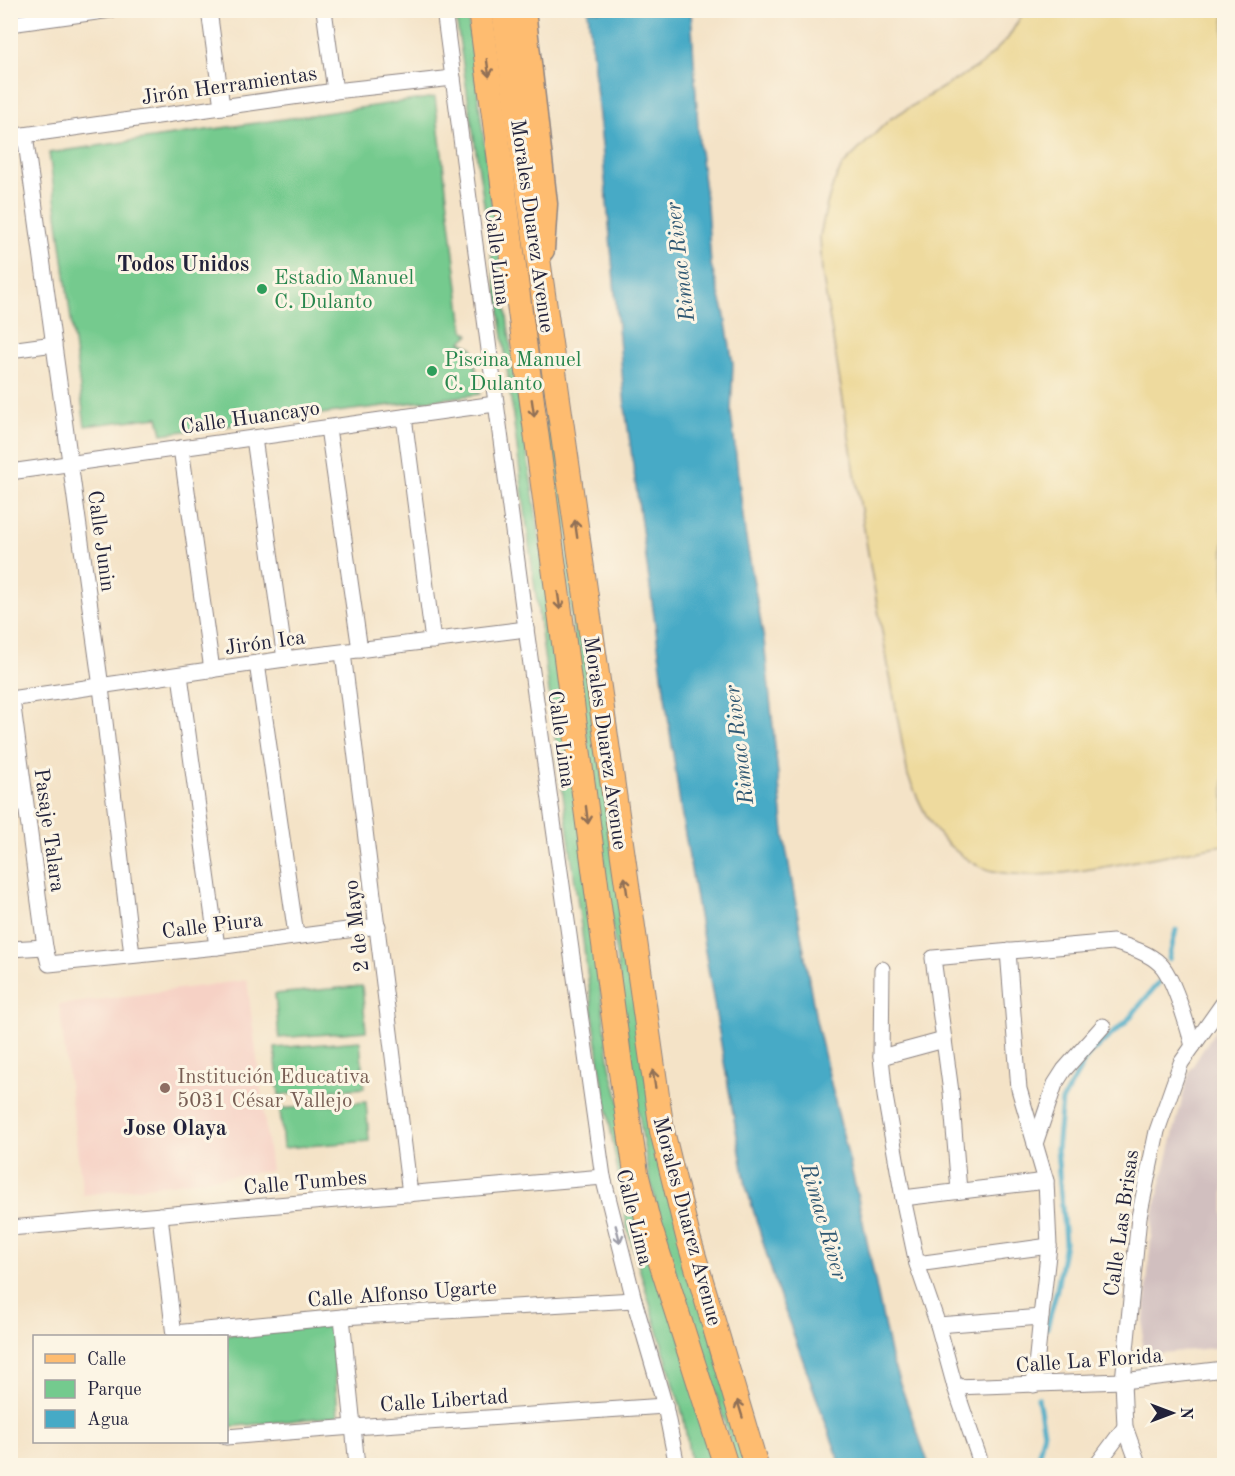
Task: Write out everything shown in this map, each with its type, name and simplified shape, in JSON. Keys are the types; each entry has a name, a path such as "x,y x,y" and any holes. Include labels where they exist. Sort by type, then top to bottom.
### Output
{"highway":[{"name":"Morales Duarez Avenue","path":"480,10 632,1151 649,1226 726,1466"},
{"name":"Morales Duarez Avenue","path":"504,10 540,279 662,1131 688,1237 756,1466"}],"main road":[{"path":"524,10 546,204 540,279"}],"street":[{"path":"10,24 111,10"},
{"path":"209,10 222,107"},
{"path":"324,10 335,91"},
{"name":"Calle Lima","path":"444,10 495,404 603,1177 664,1406 677,1466"},
{"name":"Jirón Herramientas","path":"18,136 335,91 453,78"},
{"name":"Calle Junin","path":"18,136 54,344 101,687 132,955"},
{"path":"10,350 54,344"},
{"name":"Calle Huancayo","path":"10,472 495,404"},
{"path":"404,417 433,641"},
{"path":"328,428 360,650"},
{"path":"254,438 285,659"},
{"path":"182,448 212,670"},
{"name":"Jirón Ica","path":"11,699 285,659 526,629"},
{"name":"2 de Mayo","path":"343,652 410,1194"},
{"path":"257,663 296,936"},
{"path":"180,675 217,947"},
{"name":"Pasaje Talara","path":"11,699 17,796 48,962 51,965"},
{"name":"Calle Piura","path":"51,965 378,926"},
{"path":"959,1191 954,1122 933,958 1113,942 1135,949 1161,964 1175,992 1193,1047"},
{"path":"11,949 45,947"},
{"path":"1008,951 1019,1089 1046,1181 1049,1246 1034,1385"},
{"path":"882,969 881,1057 885,1096 895,1141 903,1198 917,1264 982,1466"},
{"name":"Calle Las Brisas","path":"1139,1466 1125,1427 1123,1381 1139,1216 1157,1131 1181,1063 1224,1002"},
{"path":"1035,1144 1055,1084 1071,1061 1103,1026"},
{"path":"881,1057 944,1040"},
{"name":"Calle Tumbes","path":"10,1228 603,1177"},
{"path":"903,1198 1046,1181"},
{"path":"160,1215 174,1335"},
{"path":"917,1264 1049,1246"},
{"name":"Calle Alfonso Ugarte","path":"174,1335 342,1317 634,1300"},
{"path":"342,1317 357,1466"},
{"path":"938,1325 1041,1317"},
{"name":"Calle La Florida","path":"955,1387 1123,1381 1224,1369"},
{"name":"Calle Libertad","path":"228,1437 353,1426 664,1406"},
{"path":"1096,1466 1125,1427"}],"shaded area":[{"name":"Institución Educativa 5031 César Vallejo","path":"247,980 271,1171 83,1195 59,1005"},
{"path":"1224,1016 1224,1347 1141,1355 1153,1215 1189,1072"}],"green space":[{"path":"455,11 467,11 511,347 564,699 610,1066 714,1465 691,1465 683,1415 627,1227 600,1066 498,298"},
{"path":"490,11 498,11 650,1102 746,1465 737,1465 705,1357 673,1265 649,1177 630,1059"},
{"name":"Estadio Manuel C. Dulanto","path":"435,97 463,329 469,335 461,342 473,348 480,394 162,434 158,417 85,426 49,153"},
{"path":"362,986 366,1031 279,1038 275,994"},
{"path":"360,1041 364,1088 279,1095 275,1048"},
{"path":"366,1102 369,1141 283,1148 280,1109"},
{"path":"332,1325 338,1416 228,1427 228,1335 226,1335"}],"sand":[{"path":"1024,11 1224,11 1224,845 1089,869 1038,875 989,870 958,853 930,823 908,776 870,565 822,272 820,236 834,182 843,165 890,119 982,64 1008,38"}],"water":[{"name":"Rimac River","path":"588,11 691,11 699,143 711,265 724,311 733,364 731,413 745,533 764,640 785,842 816,1020 858,1198 891,1358 929,1465 841,1465 777,1289 746,1186 681,811 625,407"}],"waterway":[{"path":"1169,959 1176,930"},
{"path":"1047,1328 1065,1242 1057,1149 1062,1101 1088,1055 1126,1022 1159,982"},
{"path":"1036,1466 1044,1432 1038,1398"}],"place":[{"name":"Estadio Manuel C. Dulanto","path":"262,289"},
{"name":"Piscina Manuel C. Dulanto","path":"432,371"},
{"name":"Institución Educativa 5031 César Vallejo","path":"165,1088"}],"district":[{"name":"Todos Unidos","path":"183,263"},
{"name":"Jose Olaya","path":"175,1127"}]}
